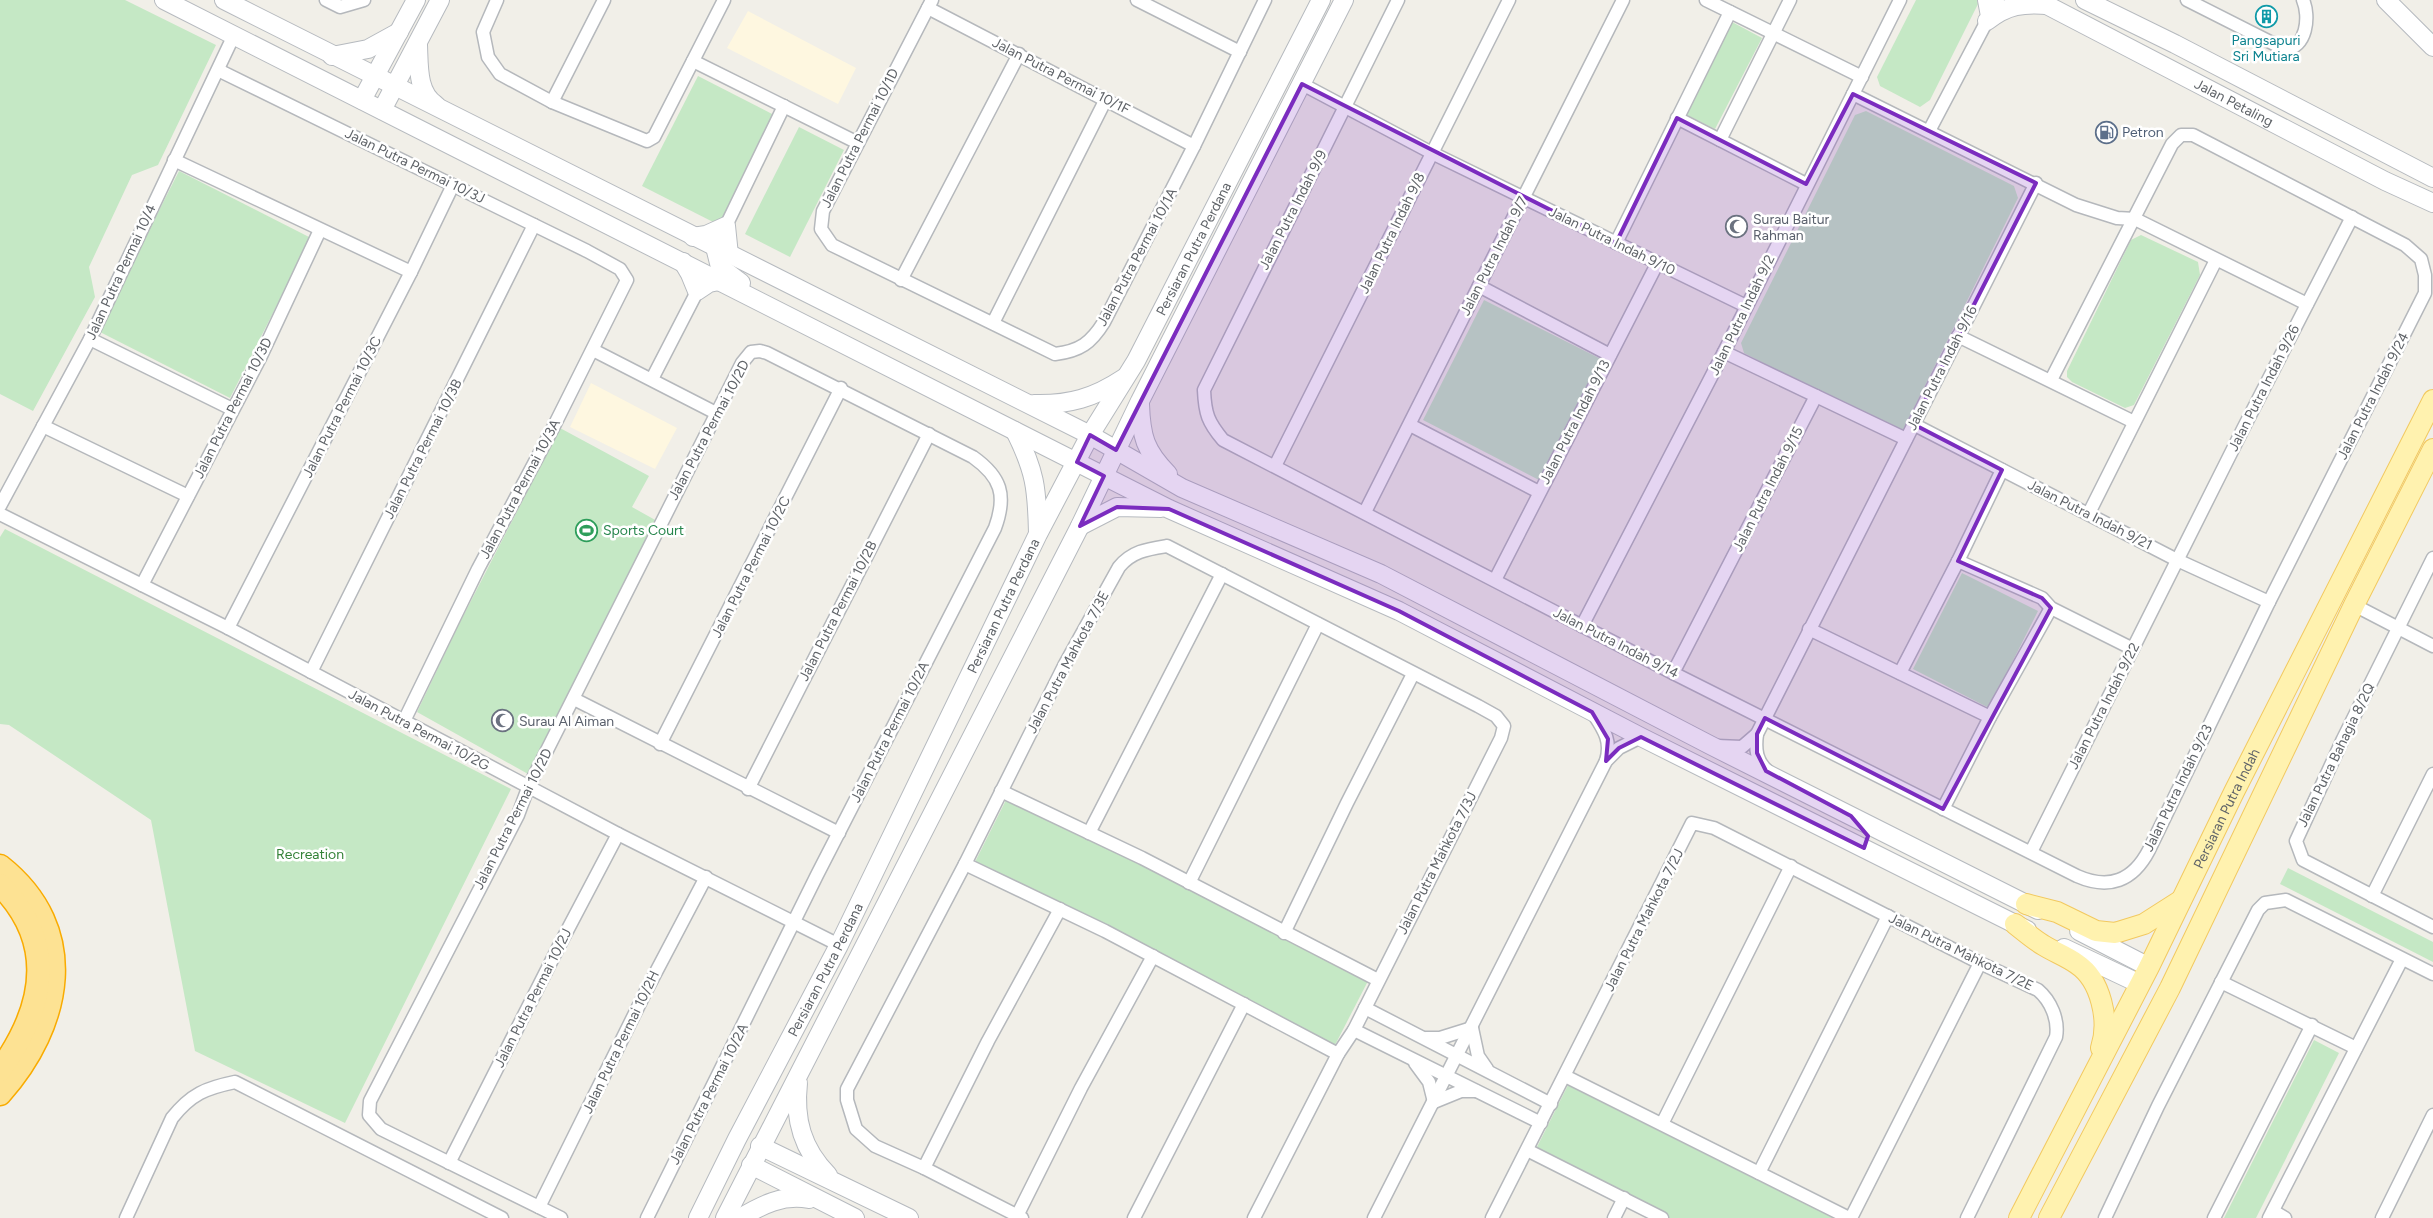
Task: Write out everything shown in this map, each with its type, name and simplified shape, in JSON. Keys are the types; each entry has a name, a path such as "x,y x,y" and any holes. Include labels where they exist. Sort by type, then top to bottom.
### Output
{"highway":[{"path":"0,866 27,891 37,906 50,938 54,965 51,1003 38,1040 19,1072 0,1094"},
{"path":"0,885 16,903 29,924 36,945 39,971 37,996 30,1019 14,1050 0,1070"}],"main road":[{"name":"Persiaran Putra Indah","path":"2019,1218 2089,1083 2147,977 2182,900 2288,683 2433,400"},
{"name":"Persiaran Putra Indah","path":"2049,1218 2215,896 2354,605 2433,449"},
{"path":"2288,683 2274,723 2276,733 2284,732 2308,701"},
{"path":"2234,792 2245,779 2260,752 2269,750 2273,755 2272,760 2260,787 2257,806"},
{"path":"2130,1064 2134,1043 2152,1002 2147,977 2173,965 2196,923 2215,896"},
{"path":"2026,904 2057,912 2096,931 2115,932 2144,924 2182,900"},
{"path":"2015,924 2043,945 2078,964 2095,988 2102,1004 2104,1022 2103,1041 2089,1083"}],"street":[{"path":"164,0 1168,509 1398,611 1641,737 2015,924 2147,977"},
{"path":"224,0 332,56 1090,435 1182,488 1381,574 1710,745 2026,904 2147,977"},
{"path":"326,0 340,7 364,0"},
{"path":"362,100 416,0"},
{"path":"382,110 440,0"},
{"path":"497,0 483,32 488,57 500,74 552,102 647,141 654,137 724,0"},
{"path":"552,102 604,0"},
{"path":"1137,0 1152,3 1240,52"},
{"name":"Jalan Putra Permai 10/1A","path":"895,278 1055,354 1071,352 1092,341 1110,312 1265,0"},
{"name":"Persiaran Putra Perdana","path":"701,1212 761,1092 839,945 1038,534 1090,435 1136,361 1320,0"},
{"name":"Persiaran Putra Perdana","path":"725,1218 753,1154 799,1072 1080,526 1140,401 1344,0"},
{"name":"Jalan Putra Indah 9/9","path":"1209,423 1204,409 1204,390 1398,0"},
{"name":"Jalan Putra Indah 9/8","path":"1275,466 1509,0"},
{"name":"Jalan Putra Indah 9/7","path":"1364,512 1410,425 1623,0"},
{"path":"1706,0 1862,77"},
{"path":"1720,140 1790,0"},
{"name":"Jalan Petaling","path":"2085,0 2175,44 2433,178"},
{"path":"2187,0 2284,49 2290,49 2294,47 2308,24 2303,0"},
{"path":"2386,0 2433,47"},
{"name":"Jalan Putra Indah 9/2","path":"1582,626 1724,352 1806,184 1900,1"},
{"path":"1929,131 1991,9 2042,3"},
{"name":"Jalan Petaling","path":"2042,3 2385,181 2433,203"},
{"name":"Jalan Putra Permai 10/1F","path":"930,4 1019,54 1106,98 1194,146"},
{"name":"Jalan Putra Permai 10/1D","path":"895,278 832,245 821,229 823,211 930,4"},
{"path":"1616,243 1730,12"},
{"path":"332,56 368,49 399,32"},
{"name":"Jalan Putra Permai 10/4","path":"0,506 90,339 234,35"},
{"path":"418,42 421,84 426,99 448,114"},
{"path":"895,278 1019,54"},
{"path":"693,60 858,143"},
{"name":"Jalan Putra Permai 10/3J","path":"218,70 611,263"},
{"name":"Jalan Putra Indah 9/10","path":"1302,84 1432,153 1746,306"},
{"path":"1853,94 2091,210 2117,218 2135,219 2306,304"},
{"path":"993,323 1106,98"},
{"path":"766,304 757,294 720,267 726,226 784,106"},
{"path":"1677,118 1806,184"},
{"name":"Jalan Putra Indah 9/24","path":"2135,219 2172,144 2181,135 2193,135 2352,217 2416,253 2421,259 2426,275 2425,293 2269,602"},
{"path":"174,160 411,272"},
{"name":"Jalan Putra Indah 9/16","path":"1757,734 2036,183"},
{"name":"Jalan Putra Permai 10/3C","path":"228,628 411,272 453,185"},
{"name":"Jalan Putra Indah 9/26","path":"2178,560 2306,304 2352,217"},
{"path":"2051,380 2135,219"},
{"name":"Jalan Putra Permai 10/3B","path":"311,672 534,225"},
{"path":"652,379 697,292 709,283 712,277 706,256 680,235 686,233 706,235 726,226"},
{"name":"Jalan Putra Permai 10/3D","path":"142,585 260,358 320,230"},
{"path":"2089,513 2216,260"},
{"path":"683,262 697,292"},
{"name":"Jalan Putra Permai 10/3A","path":"404,721 478,570 593,350 627,280 622,271 611,263"},
{"name":"Jalan Putra Indah 9/13","path":"1495,580 1657,264"},
{"path":"1478,286 1610,355"},
{"path":"1958,336 2134,422"},
{"path":"90,339 232,409"},
{"path":"593,350 716,413"},
{"name":"Jalan Putra Permai 10/2D","path":"449,1163 391,1134 373,1122 369,1114 370,1101 518,815 528,788 742,362 751,352 760,350 767,353"},
{"path":"1724,352 1906,438"},
{"name":"Jalan Putra Permai 10/2A","path":"647,1218 794,922 995,528 1000,513 1000,490 996,478 986,466 841,388 767,353"},
{"path":"1028,404 1071,403 1092,396 1125,378 1136,361"},
{"name":"Jalan Putra Permai 10/2C","path":"660,744 841,388"},
{"name":"Jalan Putra Indah 9/15","path":"1673,673 1816,396"},
{"path":"1140,401 1144,441 1153,459 1182,488"},
{"name":"Jalan Putra Indah 9/14","path":"1209,423 1223,440 1673,673 2031,852"},
{"name":"Jalan Putra Indah 9/21","path":"1913,424 2178,560 2269,602"},
{"path":"1410,425 1539,492"},
{"path":"43,426 188,496"},
{"path":"1015,431 1032,467 1037,499 1038,534"},
{"name":"Jalan Putra Permai 10/2B","path":"748,789 929,434"},
{"path":"1900,673 1958,561 2002,470"},
{"path":"1080,526 1117,507 1168,509"},
{"name":"Jalan Putra Permai 10/2G","path":"0,514 228,628 528,788 839,945"},
{"name":"Jalan Putra Mahkota 7/3E","path":"924,1168 875,1146 860,1134 853,1121 847,1100 847,1089 965,864 1064,666 1119,567 1126,558 1144,550 1168,546 1478,706"},
{"name":"Jalan Putra Bahagia 8/2Q","path":"2433,558 2296,841 2303,860 2433,927"},
{"name":"Jalan Putra Indah 9/22","path":"2031,852 2178,560"},
{"path":"1958,561 2042,598 2051,608 2133,649"},
{"path":"1089,833 1222,574"},
{"path":"1381,574 1375,579 1373,588 1398,611"},
{"name":"Jalan Putra Indah 9/23","path":"2031,852 2094,883 2110,883 2133,871 2143,861 2269,602"},
{"path":"2354,605 2433,646"},
{"path":"1943,809 1990,717 2051,608"},
{"path":"1189,883 1318,624"},
{"path":"1809,629 1990,717"},
{"path":"1284,933 1347,803 1413,674"},
{"path":"574,699 748,789 839,833"},
{"name":"Jalan Putra Mahkota 7/3J","path":"1254,1218 1338,1054 1354,1030 1503,732 1501,720 1478,706"},
{"path":"1374,1218 1458,1056 1606,761 1609,747 1608,739 1592,712"},
{"path":"1710,745 1742,747 1757,734"},
{"path":"1757,734 1756,754 1766,771 1777,778"},
{"path":"1606,761 1619,748 1641,737"},
{"path":"2372,896 2433,774"},
{"path":"1001,791 1189,883 1378,980"},
{"path":"1851,816 1868,836 1868,841 1864,848"},
{"name":"Jalan Putra Mahkota 7/2J","path":"1492,1218 1692,823 1714,828 1791,866"},
{"name":"Jalan Putra Permai 10/2J","path":"449,1163 537,988 618,834"},
{"path":"965,864 1153,956 1338,1054"},
{"path":"1662,1124 1791,866"},
{"name":"Jalan Putra Mahkota 7/2E","path":"1791,866 1980,963 2038,990 2047,1000 2053,1012 2057,1031 2054,1043 1967,1218"},
{"name":"Jalan Putra Permai 10/2H","path":"539,1207 646,991 706,877"},
{"path":"2105,1218 2221,982 2258,910 2265,903 2286,900 2433,974"},
{"path":"1060,909 988,1041 924,1168 1019,1217 1081,1088 1153,956"},
{"path":"1759,1173 1888,916"},
{"path":"2285,1218 2271,1215 2402,959"},
{"path":"1565,1076 1850,1218 1980,963"},
{"path":"2221,982 2356,1048"},
{"path":"1134,1218 1244,1004"},
{"path":"1365,1008 1489,1071 1545,1114"},
{"path":"2214,1218 2312,1026"},
{"path":"1417,1035 1440,1038 1472,1028"},
{"path":"1472,1028 1478,1056 1489,1071"},
{"path":"1354,1030 1480,1092 1545,1114"},
{"path":"1410,1058 1429,1082 1434,1102"},
{"path":"799,1072 796,1104 800,1132 820,1167 832,1180"},
{"path":"126,1218 172,1118 183,1104 206,1090 235,1082 502,1218"},
{"path":"1434,1102 1466,1090 1480,1092"},
{"path":"753,1154 751,1130 760,1110 761,1092"},
{"path":"2382,1218 2433,1115"},
{"path":"1527,1150 1662,1218"},
{"path":"753,1154 832,1180 910,1218"},
{"path":"753,1154 822,1201 856,1218"},
{"path":"701,1212 720,1189 731,1170 753,1154"},
{"path":"449,1163 561,1218"},
{"path":"740,1218 773,1201 788,1197 822,1201"},
{"path":"1614,1218 1624,1198"}],"highlighted area":[{"path":"1302,84 1616,243 1677,118 1806,184 1853,94 2036,183 1913,424 2002,470 1958,561 2042,598 2051,608 1943,809 1765,718 1757,734 1757,753 1766,771 1851,816 1868,836 1864,848 1641,737 1619,748 1606,761 1608,739 1592,712 1399,611 1169,509 1117,507 1080,526 1104,476 1077,462 1090,435 1116,450"}],"shaded area":[{"path":"748,11 856,68 838,104 727,48"},
{"path":"591,383 677,428 655,469 570,427"}],"green space":[{"path":"0,0 125,0 216,45 158,165 132,175 89,267 95,297 33,411 0,394"},
{"path":"1916,0 1977,0 1978,4 1930,100 1920,107 1880,86 1877,77"},
{"path":"1732,22 1762,38 1715,129 1685,114"},
{"path":"698,76 776,116 721,226 642,186"},
{"path":"1866,111 2014,186 2018,198 1901,434 1744,353 1741,343 1855,115"},
{"path":"799,127 844,150 790,257 745,234"},
{"path":"179,171 311,238 230,398 98,331"},
{"path":"2141,235 2198,262 2200,275 2134,405 2125,408 2072,382 2067,377 2067,371 2131,240"},
{"path":"1484,300 1601,359 1539,480 1423,420"},
{"path":"560,428 649,476 632,507 657,521 528,774 417,712 458,626"},
{"name":"Recreation","path":"5,529 511,789 345,1123 195,1051 151,820 9,725 0,724 0,537"},
{"path":"1962,573 2038,611 1989,708 1913,669"},
{"path":"1008,796 1368,981 1334,1047 974,864"},
{"path":"2288,868 2433,942 2433,962 2280,884"},
{"path":"2314,1040 2339,1053 2256,1218 2224,1218"},
{"path":"1569,1083 1842,1218 1668,1218 1535,1151"}],"place":[{"name":"Pangsapuri Sri Mutiara","path":"2266,17"},
{"name":"Petron","path":"2106,132"},
{"name":"Surau Baitur Rahman","path":"1737,227"},
{"name":"Sports Court","path":"587,530"},
{"name":"Surau Al Aiman","path":"503,721"}]}
